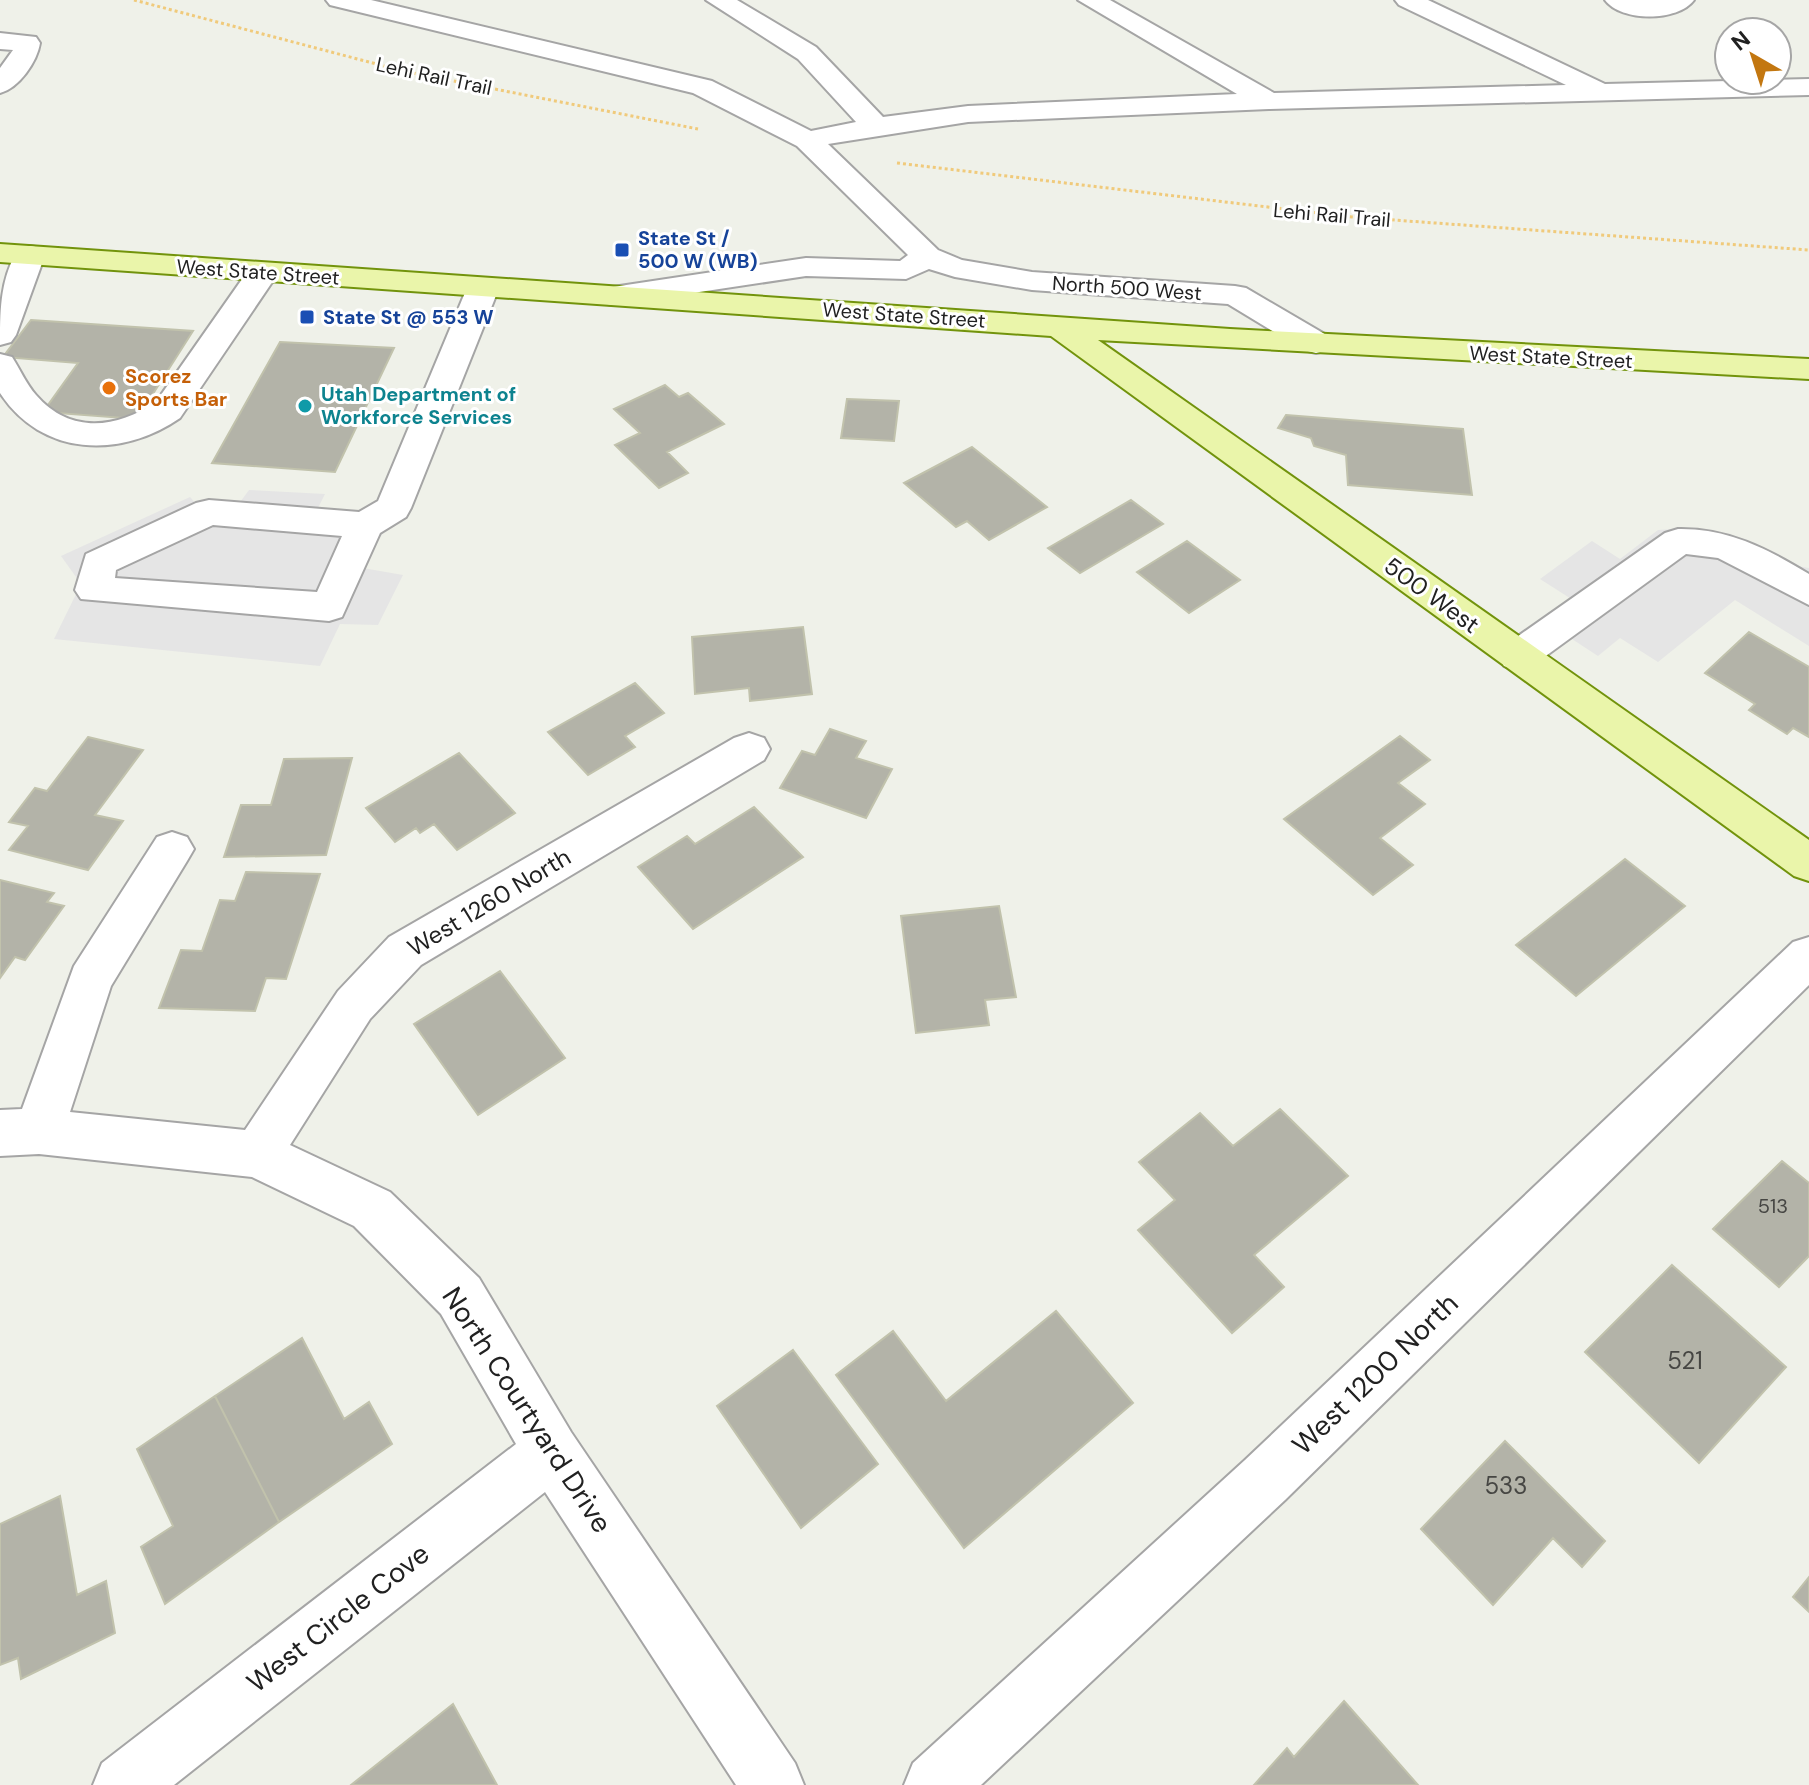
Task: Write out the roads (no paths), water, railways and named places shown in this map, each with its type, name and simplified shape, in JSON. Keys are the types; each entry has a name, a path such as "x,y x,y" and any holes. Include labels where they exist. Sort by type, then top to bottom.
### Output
{"main road":[{"name":"West State Street","path":"15,254 1316,343 1809,369"},
{"name":"500 West","path":"1056,325 1809,863"}],"street":[{"name":"North 500 West","path":"339,0 702,87 807,140 927,257 955,268 1032,281 1235,295 1316,343"},
{"path":"719,0 807,53 876,126"},
{"path":"1091,0 1269,101"},
{"path":"1408,0 1603,92"},
{"path":"1618,0 1641,10 1659,11 1681,0"},
{"path":"0,41 27,43 25,56 0,85"},
{"path":"807,140 876,126 968,114 1269,101 1809,87"},
{"path":"0,335 15,254"},
{"path":"613,296 806,267 906,270 927,257"},
{"path":"0,364 27,406 51,425 95,437 125,434 148,426 168,410 263,272"},
{"path":"365,525 209,512 99,563 94,590 329,607 365,525 393,508 483,288"},
{"path":"1518,656 1678,542 1701,540 1737,549 1809,592"},
{"name":"West 1260 North","path":"257,1154 354,1005 405,951 749,749"},
{"path":"19,1132 90,980 172,849"},
{"name":"West 1200 North","path":"935,1785 1265,1480 1809,956"},
{"name":"North Courtyard Drive","path":"19,1132 257,1154 372,1209 460,1296 551,1452 773,1785"},
{"name":"West Circle Cove","path":"124,1785 551,1452"}],"place":[{"name":"State St / 500 W (WB)","path":"622,250"},
{"name":"State St @ 553 W","path":"307,317"},
{"name":"Scorez Sports Bar","path":"109,388"},
{"name":"Utah Department of Workforce Services","path":"305,406"}]}
